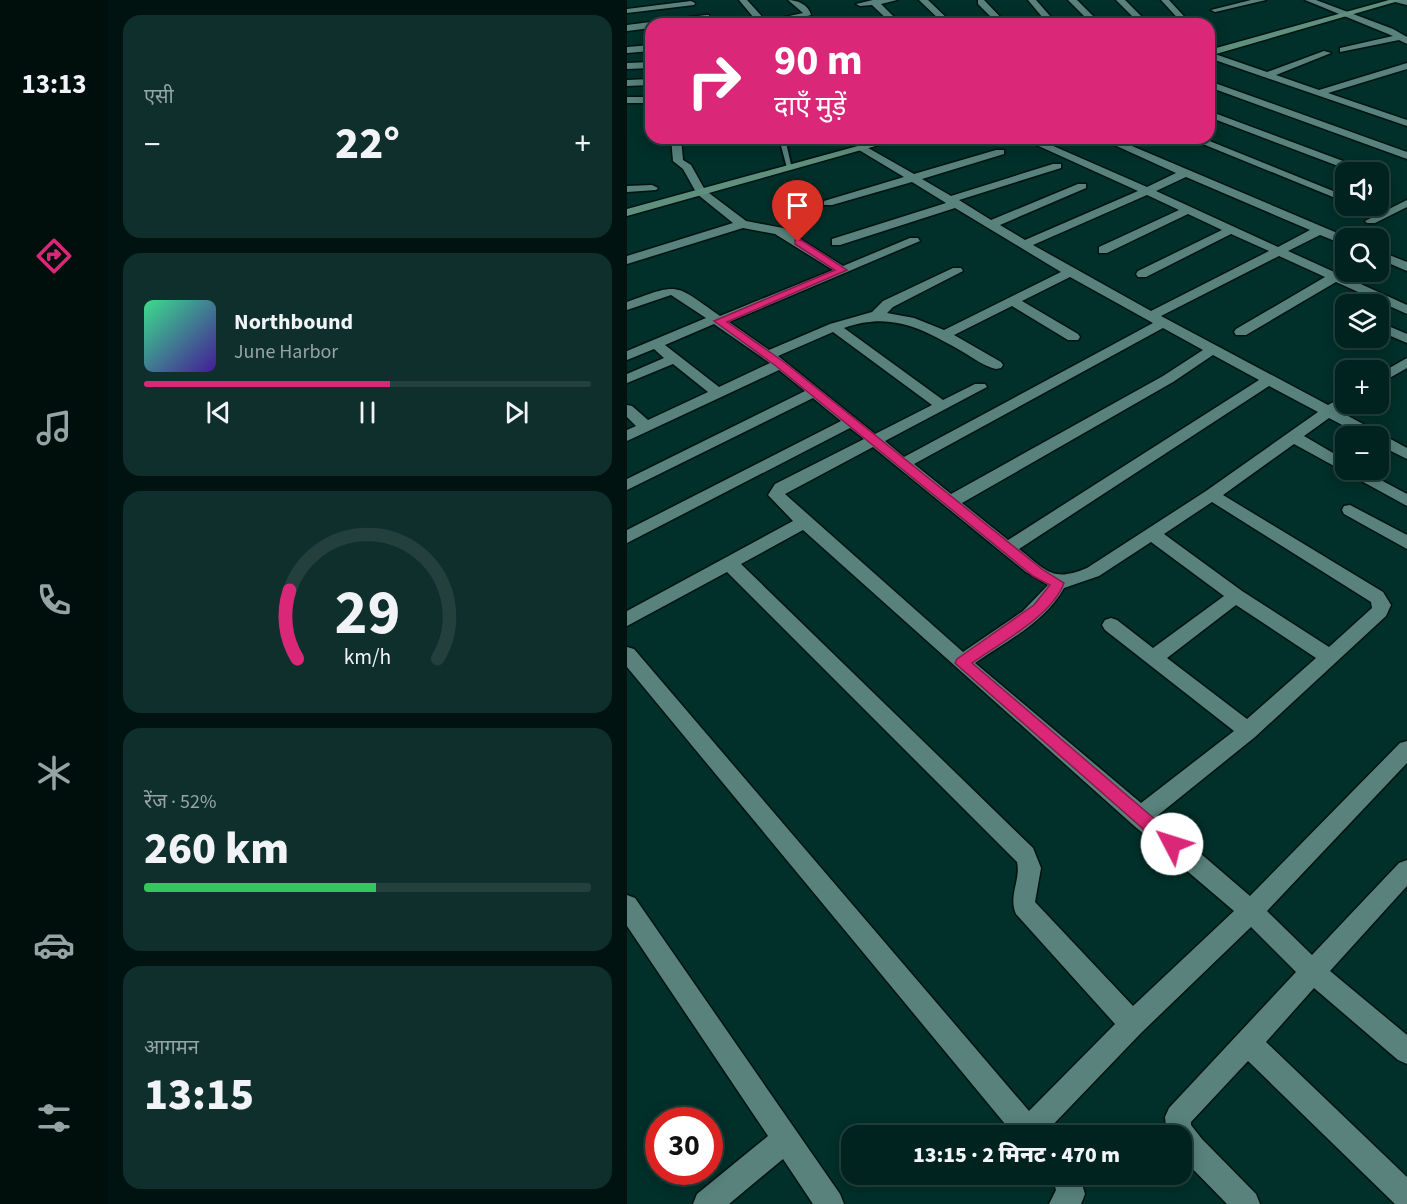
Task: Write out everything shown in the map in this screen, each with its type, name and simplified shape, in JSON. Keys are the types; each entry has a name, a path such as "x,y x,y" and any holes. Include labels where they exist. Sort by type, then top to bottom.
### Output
{"street":[{"path":"743,0 759,18"},
{"path":"792,0 807,12 807,15 793,18"},
{"path":"861,15 857,8 858,2 875,3 893,0"},
{"path":"923,0 942,18"},
{"path":"1032,0 1048,18"},
{"path":"1072,0 1091,18"},
{"path":"1120,0 1137,18"},
{"path":"1165,0 1182,18"},
{"path":"1215,9 1262,0"},
{"path":"1309,0 1402,36"},
{"path":"1215,52 1398,0 1407,3"},
{"path":"627,11 693,2 706,18"},
{"path":"981,2 997,18"},
{"path":"875,3 891,18"},
{"path":"627,28 645,26"},
{"path":"1343,50 1402,36"},
{"path":"627,50 645,48"},
{"path":"1268,75 1327,53"},
{"path":"1215,56 1407,123"},
{"path":"627,66 645,65"},
{"path":"1321,92 1407,66"},
{"path":"627,83 645,82"},
{"path":"1215,86 1407,156"},
{"path":"627,100 645,100"},
{"path":"1215,116 1336,162"},
{"path":"677,144 678,161 687,167 701,192 742,224 779,231 842,270"},
{"path":"627,213 877,144"},
{"path":"1040,144 1335,277"},
{"path":"1119,144 1335,237"},
{"path":"1208,144 1335,194"},
{"path":"863,148 915,177 1070,272 1354,426"},
{"path":"828,203 999,152"},
{"path":"836,242 1057,166"},
{"path":"1025,244 1187,172"},
{"path":"991,224 1082,186"},
{"path":"627,189 652,188"},
{"path":"1371,221 1407,202"},
{"path":"1103,250 1188,210"},
{"path":"627,260 742,224"},
{"path":"1142,273 1230,230"},
{"path":"903,464 1320,230"},
{"path":"627,356 914,241"},
{"path":"1389,259 1407,267"},
{"path":"876,316 888,304 957,271"},
{"path":"944,335 1070,272"},
{"path":"1241,332 1335,277"},
{"path":"1346,282 1407,310"},
{"path":"631,300 674,291 774,360 918,478 952,501 1038,573 1058,583 1067,583 1093,572 1212,495 1335,407"},
{"path":"1012,301 1073,337"},
{"path":"627,436 719,394 774,360 836,328 863,318 876,316 923,325 996,364"},
{"path":"836,328 942,406"},
{"path":"1389,331 1407,339"},
{"path":"656,344 719,394"},
{"path":"952,501 1169,379 1212,350"},
{"path":"627,380 673,359"},
{"path":"1389,374 1407,362"},
{"path":"1008,548 1268,380"},
{"path":"979,387 777,491 776,495 962,663 1251,911 1312,971 1407,1051"},
{"path":"627,485 747,428 815,392"},
{"path":"627,409 646,427"},
{"path":"627,537 850,422"},
{"path":"1294,437 1335,460"},
{"path":"1389,444 1407,454"},
{"path":"1369,480 1407,501"},
{"path":"1140,817 1248,730 1380,611 1382,605 1380,601 1212,495"},
{"path":"1350,510 1407,543"},
{"path":"627,619 804,522"},
{"path":"1152,534 1236,596 1330,657"},
{"path":"729,562 1025,855 1030,862 1031,872 1024,893 1024,906 1132,1024"},
{"path":"962,663 1039,608 1054,593 1058,583"},
{"path":"1153,658 1236,596"},
{"path":"1111,625 1248,730"},
{"path":"627,654 1024,1125"},
{"path":"1038,1125 1132,1024 1251,911 1407,749"},
{"path":"1246,1204 1192,1149 1178,1129 1178,1117 1407,870"},
{"path":"627,906 830,1204"},
{"path":"1248,1044 1407,1196"},
{"path":"707,1204 786,1139"},
{"path":"1063,1204 1071,1194 1068,1185"}],"lane":[{"path":"784,144 791,168"}],"route":[{"path":"798,242 842,270 719,321 780,364 918,478 952,501 1022,561 1038,573 1058,583 1054,593 1039,608 962,663 1172,844"}]}
